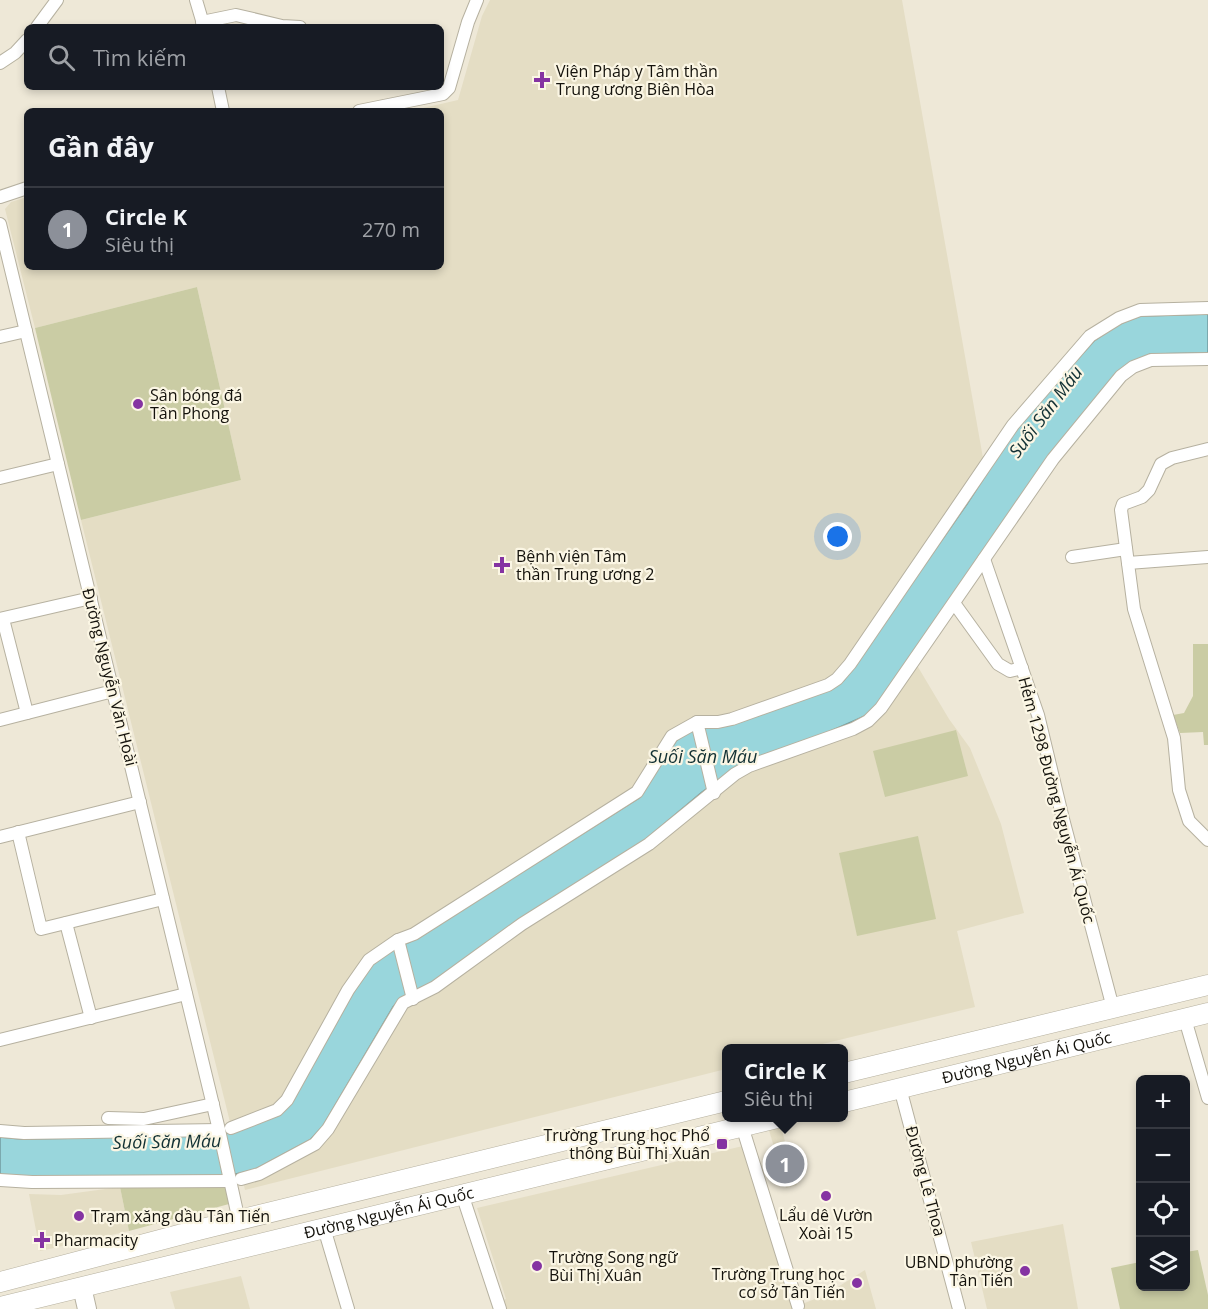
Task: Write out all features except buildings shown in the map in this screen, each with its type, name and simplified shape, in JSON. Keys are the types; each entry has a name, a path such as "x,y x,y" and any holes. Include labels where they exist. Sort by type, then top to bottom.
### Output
{"main road":[{"name":"Đường Nguyễn Ái Quốc","path":"848,1072 1208,985"},
{"name":"Đường Nguyễn Ái Quốc","path":"848,1100 1208,1013"},
{"path":"893,1061 900,1088"},
{"name":"Đường Nguyễn Ái Quốc","path":"0,1282 722,1102"},
{"name":"Đường Nguyễn Ái Quốc","path":"0,1307 760,1122"},
{"path":"75,1263 87,1309"}],"street":[{"path":"39,24 57,0"},
{"path":"196,0 203,24 237,15 274,24"},
{"path":"374,108 443,94 449,88 468,22 477,0"},
{"path":"0,63 15,53 24,43"},
{"path":"219,90 222,108"},
{"path":"0,197 24,189"},
{"name":"Đường Nguyễn Văn Hoài","path":"0,224 213,1104 225,1129 236,1180"},
{"path":"0,1131 36,1133 225,1129 277,1110 287,1100 348,990 369,960 637,792 672,736 697,722 732,719 828,685 837,679 857,654 1014,425 1090,336 1119,318 1140,310 1208,308"},
{"path":"0,338 26,331"},
{"path":"0,1180 32,1182 236,1180 259,1174 315,1144 328,1129 403,1003 435,987 522,924 649,844 735,774 749,766 853,729 868,721 881,708 1053,459 1121,375 1151,360 1208,359"},
{"path":"1208,449 1172,458 1161,464 1149,490 1142,497 1123,504 1121,510 1134,609 1174,738 1179,790 1189,821 1208,840"},
{"path":"1,475 58,464"},
{"path":"1072,557 1126,549"},
{"path":"1128,563 1208,557"},
{"name":"Hẻm 1298 Đường Nguyễn Ái Quốc","path":"984,559 1038,715 1113,1008"},
{"path":"27,713 2,619 91,598"},
{"path":"954,603 998,664 1010,670 1022,668"},
{"path":"0,720 113,691"},
{"path":"697,722 714,793"},
{"path":"0,837 140,802"},
{"path":"18,832 41,929 163,899"},
{"path":"66,923 91,1018"},
{"path":"398,940 414,999"},
{"path":"0,1040 186,994"},
{"path":"1185,1019 1208,1098"},
{"name":"Đường Lê Thoa","path":"900,1088 959,1309"},
{"path":"108,1118 144,1119 213,1104"},
{"path":"742,1126 798,1306"},
{"path":"236,1180 239,1221"},
{"path":"462,1194 500,1309"},
{"path":"324,1228 348,1309"}],"shaded area":[{"name":"Bệnh viện Tâm thần Trung ương 2","path":"490,0 902,0 983,458 887,600 918,667 949,719 970,748 1001,824 1024,913 957,931 975,1007 822,1044 722,1044 722,1070 245,1190 81,520 241,480 197,287 35,328 5,209 11,202 24,198 24,270 444,270 444,108 423,108 458,100 482,16"},
{"path":"781,1127 797,1185 786,1188 769,1130"},
{"path":"743,1146 792,1308 825,1295 865,1270 876,1309 502,1309 500,1301 506,1299 477,1208"},
{"name":"Trạm xăng dầu Tân Tiến","path":"120,1187 129,1231 40,1251 29,1194 61,1195"},
{"name":"UBND phường Tân Tiến","path":"1063,1224 1078,1309 987,1309 971,1242"},
{"path":"241,1276 250,1309 175,1309 170,1292"}],"green space":[{"name":"Sân bóng đá Tân Phong","path":"197,287 241,480 81,520 35,328"},
{"path":"1193,644 1208,644 1208,745 1204,745 1203,732 1180,733 1173,715 1184,713 1193,696"},
{"path":"956,730 968,776 885,797 873,751"},
{"path":"918,836 936,919 857,936 839,853"},
{"path":"120,1187 226,1187 229,1204 129,1231"},
{"path":"1198,1250 1208,1295 1208,1309 1120,1309 1111,1268 1136,1263 1136,1291 1190,1291 1190,1251"}],"water":[{"name":"Suối Săn Máu","path":"1208,314 1208,353 1150,354 1117,372 1048,457 877,704 865,716 721,779 646,839 432,983 400,999 393,1007 323,1126 310,1140 256,1169 223,1176 0,1175 0,1137 84,1138 233,1133 280,1114 291,1104 353,993 373,963 396,948 416,939 639,798 676,741 689,731 832,689 844,680 967,504 1018,425 1094,341 1117,325 1140,316"}],"place":[{"name":"Viện Pháp y Tâm thần Trung ương Biên Hòa","path":"542,80"},
{"name":"Sân bóng đá Tân Phong","path":"138,404"},
{"name":"Bệnh viện Tâm thần Trung ương 2","path":"502,565"},
{"name":"Trường Trung học Phổ thông Bùi Thị Xuân","path":"722,1144"},
{"name":"Circle K","path":"785,1164"},
{"name":"Lẩu dê Vườn Xoài 15","path":"826,1196"},
{"name":"Trạm xăng dầu Tân Tiến","path":"79,1216"},
{"name":"Pharmacity","path":"42,1240"},
{"name":"Trường Song ngữ Bùi Thị Xuân","path":"537,1266"},
{"name":"UBND phường Tân Tiến","path":"1025,1271"},
{"name":"Trường Trung học cơ sở Tân Tiến","path":"857,1283"}]}
